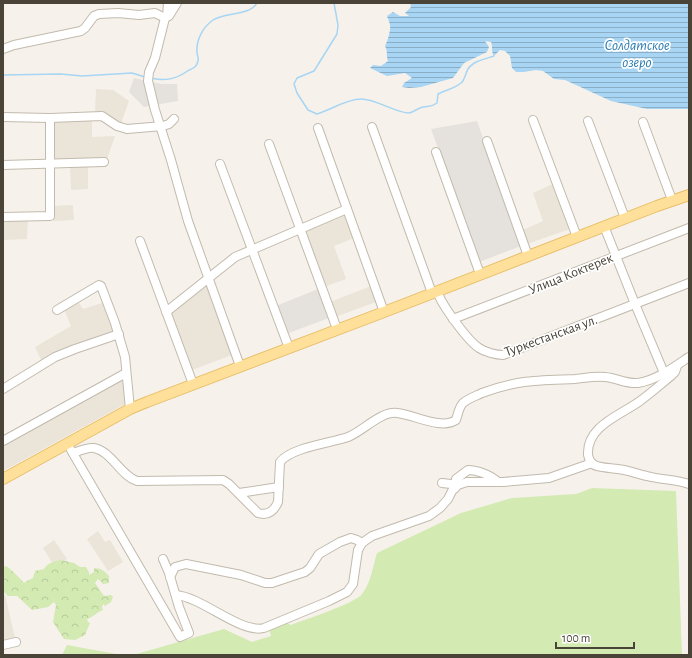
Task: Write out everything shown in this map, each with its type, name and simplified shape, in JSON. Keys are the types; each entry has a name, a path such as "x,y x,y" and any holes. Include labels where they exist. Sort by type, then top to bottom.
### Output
{"main road":[{"path":"3,479 130,409 604,226 689,195"}],"street":[{"path":"168,3 159,45 148,78 160,127 188,221 240,366"},
{"path":"166,17 169,16 177,3"},
{"path":"3,49 81,31 94,16 99,14 123,13 140,15 155,13 166,17"},
{"path":"3,117 50,118 102,116 117,126 127,129 160,127 169,124 174,119"},
{"path":"3,217 50,216 50,118"},
{"path":"533,120 577,237"},
{"path":"588,121 625,218"},
{"path":"643,122 672,200"},
{"name":"Туркестанская ул.","path":"372,127 435,292 453,319 479,348 498,355 503,355 689,283"},
{"path":"318,128 384,312"},
{"path":"487,141 528,256"},
{"path":"269,144 337,330"},
{"path":"436,152 480,274"},
{"path":"3,165 104,162"},
{"path":"220,164 289,348"},
{"path":"166,312 235,256 347,209"},
{"path":"604,226 664,373"},
{"name":"Улица Коктерек","path":"453,319 689,228"},
{"path":"140,241 193,384"},
{"path":"57,310 100,285 119,334 125,357 130,409"},
{"path":"3,389 56,357 74,349 119,334"},
{"path":"73,453 94,448 103,453 131,478 137,481 220,480 229,484 258,513 267,514 276,508 278,502 280,462 287,456 318,444 348,437 360,431 382,416 391,413 404,414 436,423 450,423 456,420 460,408 468,400 512,383 546,379 604,377 623,382 638,383 664,373 677,366 689,356"},
{"path":"677,366 675,372 650,393 639,402 620,413 594,435 589,443 589,459 596,466 630,471 646,476 678,480 689,484"},
{"path":"3,441 126,373"},
{"path":"68,444 180,637 189,633 163,559"},
{"path":"176,595 184,596 197,601 243,625 259,629 324,604 347,592 353,584 358,550 362,543 377,534 429,516 444,504 455,488 463,483 549,478 592,463"},
{"path":"455,488 456,479 468,470 481,473 498,482"},
{"path":"442,483 451,484 455,488"},
{"path":"239,493 279,487"},
{"path":"170,577 175,567 181,564 186,564 242,575 265,583 272,583 305,572 310,568 319,554 340,542 351,538 362,543"},
{"path":"3,645 16,642"}],"shaded area":[{"path":"134,78 161,84 177,84 178,101 144,107 129,92"},
{"path":"96,89 113,90 129,101 121,123 102,112 95,111"},
{"path":"92,119 92,137 115,136 107,159 53,160 54,122"},
{"path":"477,121 521,246 479,262 431,129"},
{"path":"88,166 88,189 71,190 70,167"},
{"path":"553,184 570,229 527,244 523,230 543,221 533,193"},
{"path":"73,205 74,220 53,221 53,206"},
{"path":"345,213 354,238 334,246 346,279 324,287 304,231"},
{"path":"28,218 27,239 4,240 4,219"},
{"path":"206,283 232,355 192,370 170,313"},
{"path":"371,286 376,302 335,317 330,302"},
{"path":"318,289 329,318 286,334 276,306"},
{"path":"77,300 83,309 105,302 115,331 75,345 42,362 35,347 71,326 64,309"},
{"path":"123,376 127,403 3,471 3,443"},
{"path":"98,531 105,542 110,540 123,562 108,571 87,539"},
{"path":"54,540 67,559 55,567 43,548"},
{"path":"3,595 5,595 15,638 3,641"}],"green space":[{"path":"592,488 676,491 682,655 133,655 224,629 252,642 271,636 269,629 287,623 291,625 340,607 357,598 362,594 368,585 377,553 461,513 512,498 576,494"},
{"path":"61,560 74,563 80,567 86,567 89,575 94,572 94,568 104,571 109,576 109,583 103,584 98,579 95,583 104,596 111,595 113,597 111,602 105,606 103,604 103,610 87,619 90,623 85,635 75,640 64,639 53,622 56,605 54,602 48,607 32,610 17,596 8,596 3,591 3,567 8,567 24,583 33,578 35,571 44,569 49,564"},
{"path":"67,645 122,655 62,655"}],"water":[{"name":"Солдатское озеро","path":"410,3 689,3 689,109 647,109 611,101 565,80 554,79 543,71 536,70 516,72 512,68 510,56 505,51 500,50 494,56 491,42 485,41 489,47 487,52 464,63 453,78 421,87 402,87 404,83 412,78 405,73 387,76 370,68 373,65 381,66 388,61 385,46 389,36 390,24 387,16 393,12 400,16 409,16 405,13 411,7"}],"waterway":[{"path":"151,78 165,80 182,75 194,68 198,61 197,47 199,38 209,23 224,16 249,10 257,3"},
{"path":"334,3 338,25 337,34 314,71 297,78 294,84 297,93 308,110 317,114 355,99 373,101 398,111 409,113 421,108 432,106 437,103 438,94 455,87 462,82 470,66 494,56"},
{"path":"3,75 61,74 82,76 132,73 145,77"}]}
